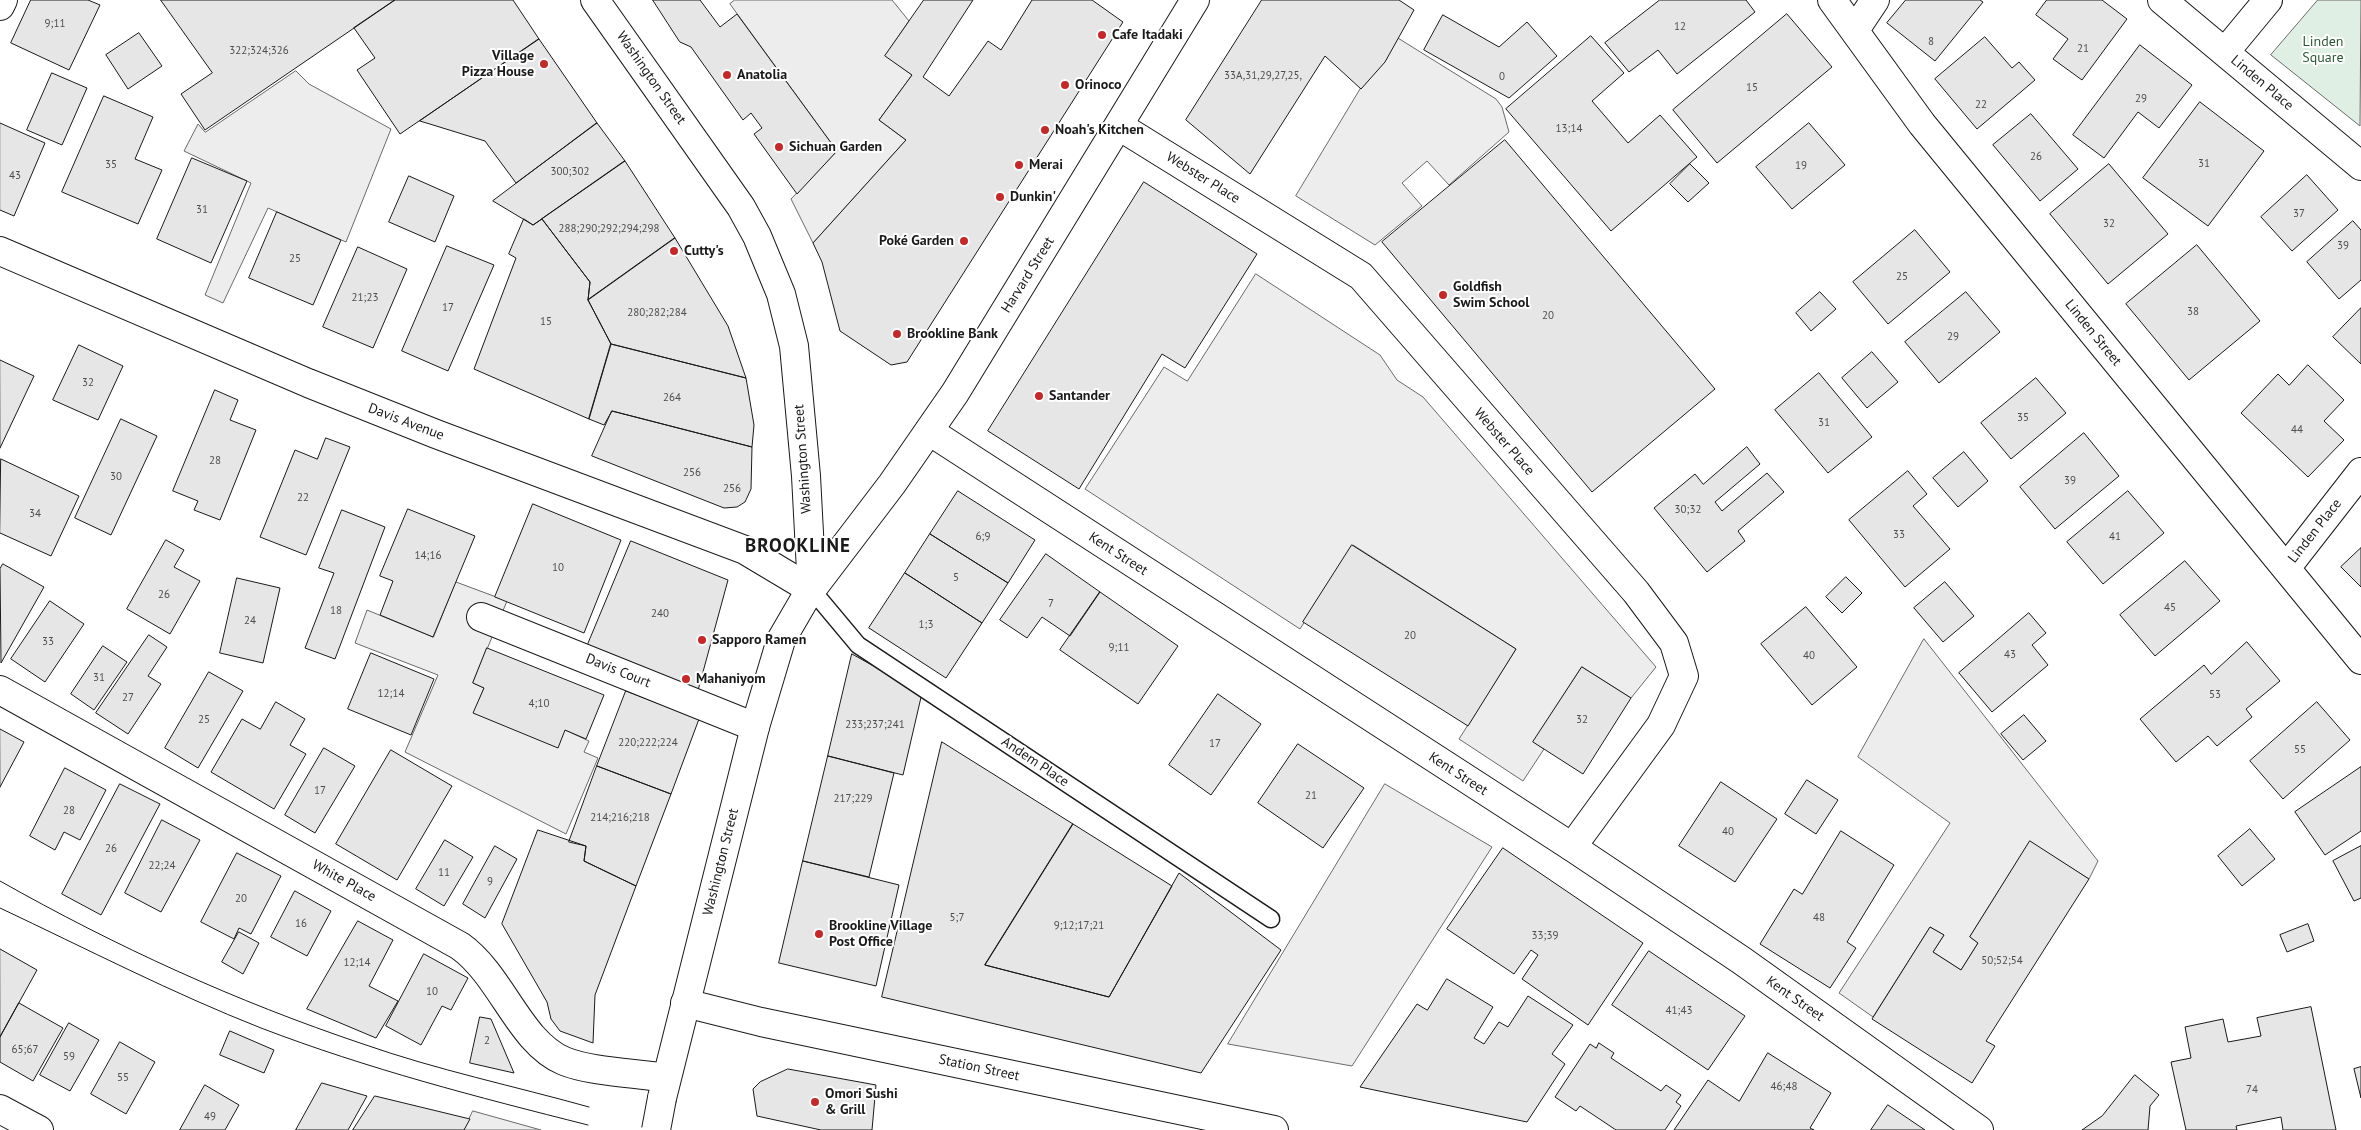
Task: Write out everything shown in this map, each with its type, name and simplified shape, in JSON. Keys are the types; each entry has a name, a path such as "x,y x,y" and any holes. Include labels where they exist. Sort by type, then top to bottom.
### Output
{"main road":[{"path":"0,6 3,0"},
{"name":"Washington Street","path":"595,0 741,207 757,236 781,294 794,346 806,476 812,590 781,640 755,727 664,1088 656,1130"},
{"name":"Harvard Street","path":"812,590 955,393 1195,0"},
{"name":"Linden Street","path":"1832,0 1922,124 2361,660"},
{"path":"1855,30 1876,0"},
{"name":"Linden Place","path":"2162,0 2361,166"},
{"path":"2225,52 2268,0"},
{"name":"Webster Place","path":"1119,126 1361,276 1636,592 1674,643 1684,676 1661,725 1572,848"},
{"name":"Davis Avenue","path":"0,251 308,383 436,434 745,550 812,590"},
{"name":"Kent Street","path":"929,431 1572,848 1741,960 1979,1130"},
{"name":"Linden Place","path":"2286,567 2361,472"},
{"name":"Davis Court","path":"481,617 755,727"},
{"name":"White Place","path":"0,690 460,946 474,956 487,970 531,1035 553,1055 565,1061 664,1088"},
{"name":"Station Street","path":"686,1002 770,1024 1274,1130"},
{"path":"0,1109 40,1130"}],"lane":[{"name":"Andem Place","path":"812,590 858,645 1271,919"}],"green space":[{"name":"Linden Square","path":"2318,0 2361,0 2360,126 2271,55"}],"shaded area":[{"path":"735,0 892,0 909,21 886,56 912,75 879,120 906,140 813,243 791,199 837,151 730,4"},
{"path":"1393,35 1496,99 1502,107 1509,132 1449,185 1427,161 1402,183 1422,206 1375,245 1296,196"},
{"path":"296,71 309,84 391,129 346,242 268,208 223,303 205,295 251,183 184,151 198,124 205,132"},
{"path":"1256,274 1380,355 1397,380 1423,397 1656,667 1631,698 1582,667 1534,742 1544,749 1523,781 1459,739 1516,649 1353,545 1300,629 1085,489 1164,367 1187,381"},
{"path":"456,582 507,601 473,683 484,688 474,713 565,730 589,741 584,752 598,758 566,834 405,752 438,675 355,643 367,610 433,637"},
{"path":"1924,639 2098,861 2089,879 2030,842 1970,937 1978,943 1961,970 1933,952 1944,935 1930,927 1873,1017 1839,993 1950,823 1858,757"},
{"path":"1385,784 1492,847 1352,1066 1228,1044"},
{"path":"473,1111 541,1130 464,1130"}],"building":[{"path":"31,0 88,0 100,5 69,70 11,43"},
{"path":"161,0 395,0 205,130 181,94 212,73"},
{"path":"395,0 513,0 539,39 400,134 357,70 375,58 354,28"},
{"path":"653,0 700,0 720,27 737,14 837,151 797,194 754,134 762,128 751,113 743,120 691,47 680,42"},
{"path":"924,0 973,0 923,77 949,96 988,41 1001,50 1032,0 1092,0 1123,22 907,362 891,365 840,331 822,262 813,243 906,140 879,120 912,75 885,56"},
{"path":"1262,0 1399,0 1414,10 1385,62 1361,89 1325,56 1250,174 1186,120"},
{"path":"1660,0 1746,0 1755,12 1677,74 1658,50 1629,72 1605,43"},
{"path":"1906,0 1980,0 1983,2 1935,61 1887,23"},
{"path":"2047,0 2102,0 2127,19 2082,80 2053,59 2068,39 2036,15"},
{"path":"1787,14 1832,67 1717,163 1673,110"},
{"path":"1443,15 1499,47 1527,22 1557,56 1509,98 1424,50"},
{"path":"139,33 162,66 128,89 106,55"},
{"path":"1591,36 1624,73 1592,101 1628,143 1660,115 1697,157 1611,231 1506,109"},
{"path":"1985,37 2012,68 2019,62 2035,80 1977,129 1935,79"},
{"path":"539,39 597,123 516,183 485,141 420,121"},
{"path":"2140,45 2192,85 2159,128 2138,112 2104,158 2073,135"},
{"path":"52,73 87,88 62,145 27,130"},
{"path":"104,96 153,117 135,159 162,170 138,224 62,192"},
{"path":"2200,102 2264,151 2208,226 2143,178"},
{"path":"2031,114 2078,169 2040,201 1993,145"},
{"path":"0,123 45,143 14,216 0,210"},
{"path":"597,123 625,161 533,225 493,201"},
{"path":"1809,123 1845,165 1792,209 1756,167"},
{"path":"1505,140 1715,389 1592,492 1382,242"},
{"path":"192,158 247,181 211,263 157,239"},
{"path":"625,161 675,238 588,300 590,282 542,219"},
{"path":"1690,164 1709,183 1688,202 1670,184"},
{"path":"2109,164 2168,234 2108,284 2050,214"},
{"path":"2307,175 2338,210 2292,251 2261,217"},
{"path":"409,176 454,196 435,242 389,222"},
{"path":"1144,182 1257,254 1185,368 1162,354 1079,489 988,431"},
{"path":"277,212 341,240 313,305 249,278"},
{"path":"524,219 533,225 542,219 590,282 588,300 611,344 589,419 474,369 516,258 509,254"},
{"path":"2353,221 2361,230 2361,280 2339,299 2307,262"},
{"path":"1915,230 1950,272 1888,324 1853,282"},
{"path":"675,238 728,326 746,378 611,344 588,300"},
{"path":"2197,245 2260,321 2189,380 2126,304"},
{"path":"447,246 494,265 448,371 402,351"},
{"path":"358,247 407,269 373,348 323,327"},
{"path":"1820,292 1836,309 1811,331 1796,313"},
{"path":"1966,292 2000,332 1939,383 1905,342"},
{"path":"2361,308 2361,364 2333,337"},
{"path":"611,344 746,378 754,425 752,447 612,411 604,425 589,419"},
{"path":"79,345 123,366 98,420 53,400"},
{"path":"1872,352 1898,382 1867,408 1842,378"},
{"path":"0,360 34,376 0,448"},
{"path":"2308,365 2344,400 2324,421 2344,440 2308,477 2241,413 2278,374 2289,385"},
{"path":"1819,373 1872,437 1828,473 1775,410"},
{"path":"2036,378 2066,413 2011,459 1981,423"},
{"path":"215,390 238,400 230,420 256,430 220,520 194,510 198,501 173,491"},
{"path":"612,411 752,447 751,489 745,502 737,507 724,508 592,456"},
{"path":"121,419 157,436 111,535 75,518"},
{"path":"2084,433 2119,476 2055,529 2020,487"},
{"path":"326,438 350,447 306,555 260,537 295,450 317,459"},
{"path":"1747,447 1760,464 1715,502 1722,511 1767,473 1784,492 1738,531 1745,541 1707,572 1654,508 1695,474 1703,484"},
{"path":"1964,452 1988,481 1958,507 1933,478"},
{"path":"1,459 79,496 51,556 0,533"},
{"path":"1908,471 1927,494 1913,506 1950,549 1905,587 1849,520"},
{"path":"958,491 1035,540 1008,583 930,534"},
{"path":"2128,491 2164,533 2103,584 2067,542"},
{"path":"533,504 621,540 584,633 495,597"},
{"path":"408,509 475,536 433,637 380,615 393,581 380,576"},
{"path":"342,510 385,527 335,659 305,648 334,573 319,568"},
{"path":"930,534 1008,583 982,623 905,573"},
{"path":"166,540 184,550 174,567 200,581 170,634 127,609"},
{"path":"631,541 728,580 697,694 586,649"},
{"path":"1352,545 1516,649 1468,726 1303,622"},
{"path":"2361,548 2361,587 2341,567"},
{"path":"1046,554 1100,592 1070,636 1042,617 1027,638 1000,620"},
{"path":"2185,561 2220,601 2155,656 2120,615"},
{"path":"3,564 44,587 1,663 0,569"},
{"path":"905,573 982,623 946,678 869,628"},
{"path":"1846,577 1862,593 1842,613 1826,597"},
{"path":"237,578 280,588 263,663 220,653"},
{"path":"1945,582 1974,616 1943,642 1914,608"},
{"path":"1100,592 1178,646 1138,704 1060,650"},
{"path":"50,601 84,624 45,682 11,659"},
{"path":"1806,607 1857,667 1812,705 1761,644"},
{"path":"2029,613 2046,633 2032,645 2048,665 1992,712 1959,673"},
{"path":"149,635 167,647 148,676 161,684 128,734 96,713"},
{"path":"2247,642 2280,681 2246,709 2252,717 2217,746 2208,736 2176,762 2140,719 2204,665 2211,674"},
{"path":"103,646 127,662 94,710 71,694"},
{"path":"487,648 604,695 586,739 565,730 558,748 473,713 484,688 473,683"},
{"path":"371,653 434,679 411,735 348,709"},
{"path":"852,654 922,693 903,775 828,756"},
{"path":"1582,667 1631,698 1583,774 1533,742"},
{"path":"209,672 243,691 198,768 165,748"},
{"path":"626,691 699,719 671,794 597,766"},
{"path":"1218,694 1261,724 1211,795 1169,765"},
{"path":"276,702 305,719 290,745 306,754 274,809 211,772 242,719 260,729"},
{"path":"2317,702 2350,740 2283,799 2250,761"},
{"path":"2024,715 2046,741 2023,760 2001,734"},
{"path":"0,729 24,742 0,787"},
{"path":"942,742 1073,824 985,965 1109,997 1179,873 1281,950 1201,1073 882,997"},
{"path":"1298,744 1364,788 1323,848 1258,803"},
{"path":"324,748 355,766 315,833 285,815"},
{"path":"391,750 452,786 397,880 336,844"},
{"path":"828,756 894,773 869,877 803,861"},
{"path":"597,766 671,794 636,886 584,861 586,846 569,842"},
{"path":"2361,767 2361,831 2325,855 2295,812"},
{"path":"65,768 106,790 80,840 64,832 55,850 30,836"},
{"path":"1807,780 1838,800 1816,834 1785,814"},
{"path":"1721,782 1777,819 1735,882 1679,846"},
{"path":"120,784 160,804 101,915 62,894"},
{"path":"162,820 200,840 161,912 125,893"},
{"path":"1073,824 1172,886 1109,997 985,965"},
{"path":"2250,829 2275,859 2242,886 2218,856"},
{"path":"538,830 586,846 584,861 636,886 595,995 593,1043 560,1031 551,1019 547,1002 502,924"},
{"path":"1841,831 1894,865 1847,942 1856,948 1830,988 1760,944 1794,889 1802,894"},
{"path":"445,840 473,857 444,906 416,889"},
{"path":"2030,841 2089,879 1986,1041 1995,1046 1972,1083 1872,1019 1930,927 1944,935 1933,952 1961,970 1978,943 1970,937"},
{"path":"495,846 517,859 485,918 463,904"},
{"path":"2361,846 2361,898 2354,901 2333,861"},
{"path":"1503,848 1643,943 1588,1025 1522,979 1538,955 1531,950 1514,974 1447,929"},
{"path":"237,853 281,876 251,934 239,928 234,939 201,922"},
{"path":"803,861 899,885 876,986 779,963"},
{"path":"295,891 331,911 307,956 271,937"},
{"path":"358,921 393,940 369,986 398,1001 376,1038 307,1009"},
{"path":"2308,924 2314,941 2287,952 2280,935"},
{"path":"239,932 259,943 243,974 222,962"},
{"path":"0,949 37,970 0,1037"},
{"path":"1649,951 1745,1016 1708,1070 1612,1005"},
{"path":"424,954 468,978 451,1010 442,1006 421,1045 386,1026"},
{"path":"1447,979 1493,1007 1474,1038 1484,1044 1499,1022 1508,1027 1528,996 1573,1025 1552,1054 1565,1064 1527,1122 1360,1087 1417,1004 1427,1010"},
{"path":"19,1003 63,1028 33,1081 0,1062 0,1037"},
{"path":"2311,1007 2336,1130 2283,1130 2281,1117 2236,1126 2237,1130 2186,1130 2171,1062 2191,1058 2185,1027 2223,1019 2228,1042 2261,1036 2257,1018"},
{"path":"480,1017 491,1019 514,1073 470,1063"},
{"path":"69,1023 99,1040 70,1091 40,1075"},
{"path":"230,1031 274,1050 264,1073 220,1055"},
{"path":"120,1042 155,1062 126,1114 91,1094"},
{"path":"1599,1043 1614,1053 1611,1058 1661,1091 1666,1085 1681,1095 1676,1102 1681,1106 1665,1130 1616,1130 1580,1106 1576,1111 1555,1097 1590,1044 1596,1048"},
{"path":"1768,1053 1831,1093 1810,1128 1814,1130 1674,1130 1708,1080 1739,1101"},
{"path":"2361,1067 2361,1098 2354,1069"},
{"name":"Omori Sushi & Grill","path":"788,1069 876,1085 872,1130 821,1130 757,1116 753,1089 760,1082"},
{"path":"2135,1075 2159,1095 2150,1106 2148,1130 2082,1130 2102,1116"},
{"path":"322,1083 367,1096 348,1130 296,1130"},
{"path":"205,1085 239,1105 225,1130 180,1130"},
{"path":"375,1096 470,1119 464,1130 353,1130"},
{"path":"1888,1105 1925,1130 1871,1130"}],"tram line":[{"path":"0,881 133,950 269,1010 419,1062 589,1107"},
{"path":"0,908 162,985 261,1028 301,1043 464,1093 588,1125"}],"place":[{"name":"Cafe Itadaki","path":"1102,35"},
{"name":"Village Pizza House","path":"544,64"},
{"name":"Anatolia","path":"727,75"},
{"name":"Orinoco","path":"1065,85"},
{"name":"Noah's Kitchen","path":"1045,130"},
{"name":"Sichuan Garden","path":"779,147"},
{"name":"Merai","path":"1019,165"},
{"name":"Dunkin'","path":"1000,197"},
{"name":"Poké Garden","path":"964,241"},
{"name":"Cutty's","path":"674,251"},
{"name":"Goldfish Swim School","path":"1443,295"},
{"name":"Brookline Bank","path":"897,334"},
{"name":"Santander","path":"1039,396"},
{"name":"Sapporo Ramen","path":"702,640"},
{"name":"Mahaniyom","path":"686,679"},
{"name":"Brookline Village Post Office","path":"819,934"},
{"name":"Omori Sushi & Grill","path":"815,1102"}],"district":[{"name":"BROOKLINE","path":"798,547"}]}
